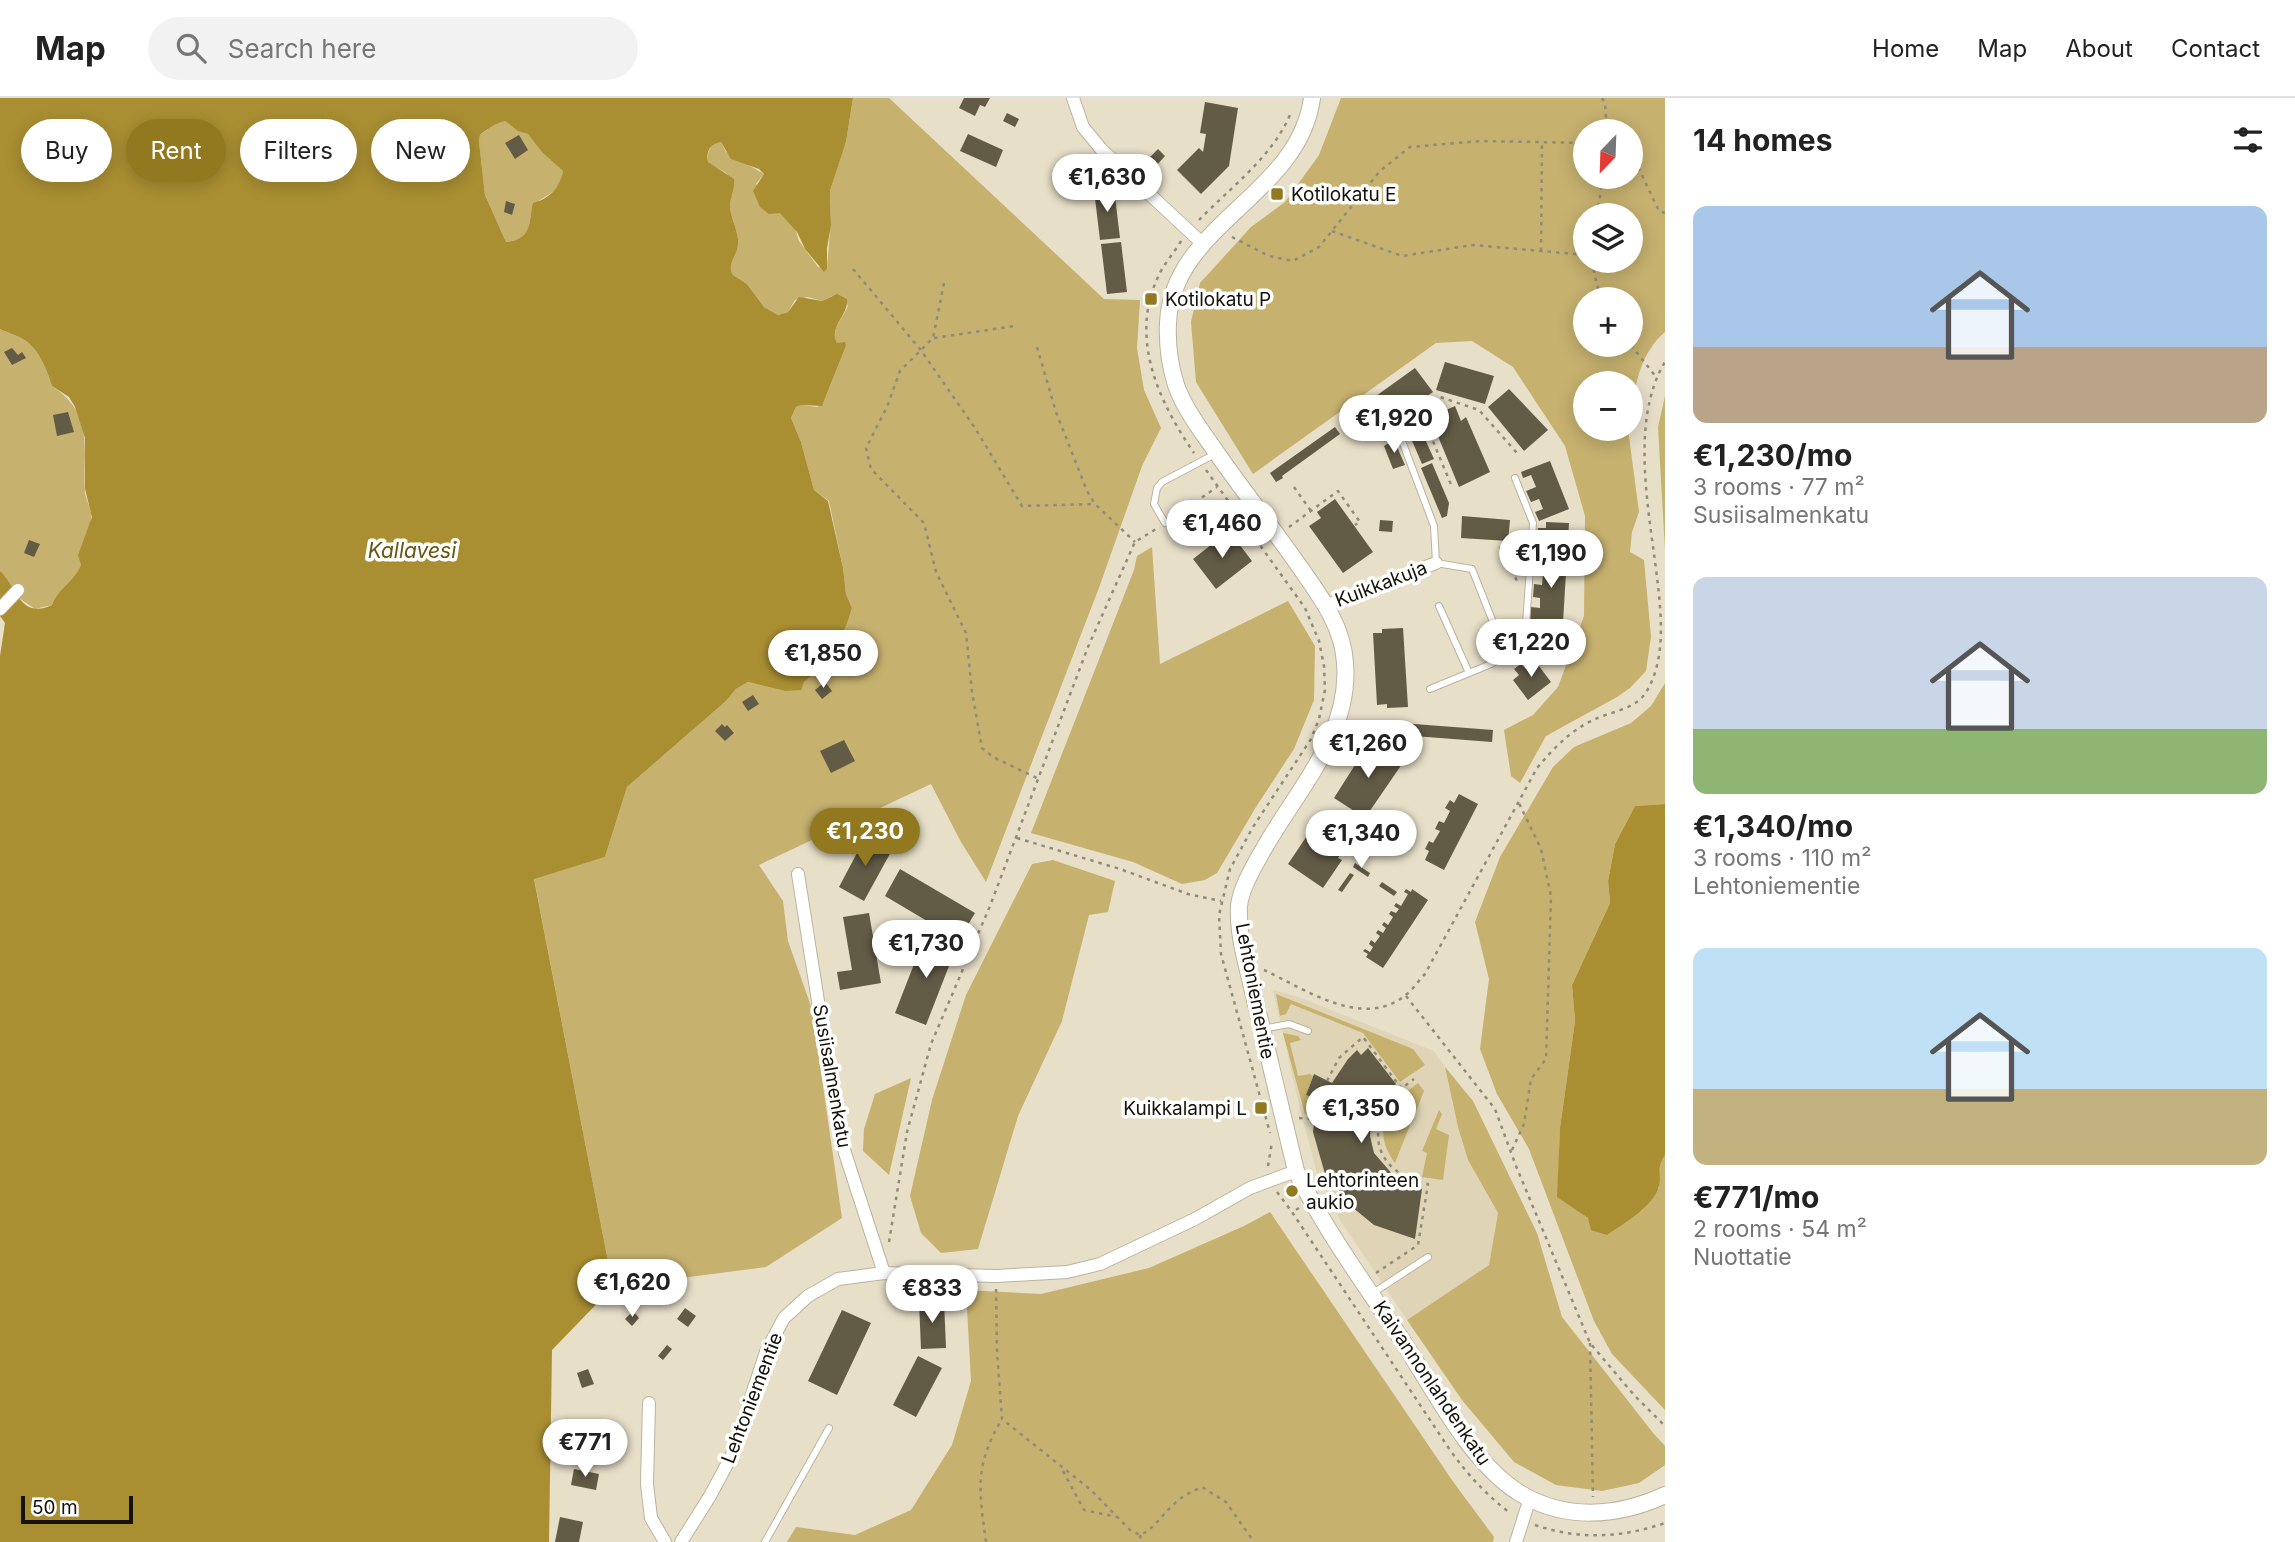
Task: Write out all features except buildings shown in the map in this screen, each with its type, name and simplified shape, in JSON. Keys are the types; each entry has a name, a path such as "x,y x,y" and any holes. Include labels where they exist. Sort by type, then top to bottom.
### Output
{"street":[{"path":"1073,98 1083,127 1101,149 1203,244"},
{"name":"Lehtoniementie","path":"681,1542 732,1455 766,1352 784,1318 808,1296 838,1279 884,1273 996,1276 1067,1272 1100,1265 1195,1219 1250,1188 1296,1171 1260,1029 1243,947 1239,904 1251,872 1330,742 1342,701 1345,663 1339,634 1326,605 1194,420 1177,387 1169,347 1168,322 1173,294 1191,259 1282,167 1299,141 1312,98"},
{"name":"Kuikkakuja","path":"1326,605 1436,563"},
{"path":"0,609 18,590"},
{"name":"Susiisalmenkatu","path":"798,874 835,1109 845,1153 884,1273"},
{"name":"Kaivannonlahdenkatu","path":"1296,1171 1312,1202 1464,1437 1489,1469 1530,1498 1549,1507 1576,1512 1604,1513 1638,1507 1665,1495"},
{"path":"649,1403 647,1484 651,1518 665,1542"},
{"path":"1516,1542 1530,1498"}],"lane":[{"path":"1396,425 1434,526 1436,563 1472,569 1506,655 1516,659 1524,654 1533,523 1515,478"},
{"path":"1165,523 1154,504 1157,488 1162,482 1217,453"},
{"path":"1439,606 1469,673"},
{"path":"1430,688 1491,664 1506,655"},
{"path":"1260,1029 1289,1024 1308,1031"},
{"path":"1372,1294 1428,1257"},
{"path":"765,1542 829,1428"}],"path":[{"path":"1602,98 1606,119"},
{"path":"1272,1139 1221,954 1221,901 1230,869 1240,849 1311,739 1319,719 1325,690 1324,666 1319,641 1305,608 1200,462 1160,398 1150,366 1146,327 1148,306 1158,277 1188,232 1275,142 1286,125 1292,106"},
{"path":"1229,235 1269,256 1293,261 1319,247 1380,171 1410,147 1482,141 1573,143"},
{"path":"1541,251 1542,142"},
{"path":"1643,177 1659,211 1665,213"},
{"path":"1332,231 1402,256 1473,245 1573,254"},
{"path":"853,269 920,349 975,428 1022,506 1095,504"},
{"path":"933,338 944,283"},
{"path":"1014,326 933,338 900,371 887,407 866,448 871,469 924,523 936,572 966,633 972,692 982,748 993,757 1039,779"},
{"path":"1037,347 1056,412 1087,491 1095,504 1135,542"},
{"path":"1640,357 1656,377"},
{"path":"1261,969 1342,1007 1382,1007 1406,996 1425,974 1537,768 1560,742 1592,720 1623,709 1644,696 1654,677 1662,649 1661,614 1644,456 1646,411 1656,377 1665,362"},
{"path":"1396,425 1440,397 1479,410 1517,453"},
{"path":"1420,410 1452,487"},
{"path":"888,1248 907,1132 931,1044 990,906 1088,647 1135,542 1218,486"},
{"path":"1294,487 1311,511"},
{"path":"1287,528 1338,491 1360,522 1354,526"},
{"path":"1500,547 1528,602"},
{"path":"1511,1152 1524,1124 1531,1079 1546,1059 1551,896 1541,849 1517,801"},
{"path":"1016,838 1120,869 1188,894 1221,901"},
{"path":"1406,996 1495,1109 1590,1343 1634,1395 1665,1426"},
{"path":"1327,1081 1339,1058 1363,1037 1401,1088"},
{"path":"1371,1276 1418,1244 1428,1184 1396,1172 1382,1155 1377,1132 1384,1108 1401,1088 1414,1079"},
{"path":"1296,1118 1313,1119"},
{"path":"986,1542 979,1492 982,1461 1002,1419 997,1351 996,1276"},
{"path":"1590,1343 1593,1499"},
{"path":"1002,1419 1091,1490 1130,1530 1140,1535 1150,1531 1185,1494 1202,1487 1226,1503 1254,1542"},
{"path":"1062,1468 1084,1510 1120,1518"},
{"path":"1140,1535 1141,1542"}],"shaded area":[{"path":"853,98 889,98 1104,299 1140,300 1137,348 1144,390 1161,428 1142,466 1100,585 986,882 961,842 931,784 759,865 783,901 788,941 812,1009 842,1218 766,1267 613,1287 534,878 605,857 627,787 726,701 736,689 748,682 785,691 804,682 828,662 847,624 852,608 846,594 829,501 814,490 801,442 791,418 796,407 817,407 824,401 846,346 837,343 835,333 848,305 832,296 822,301 808,297 795,300 788,312 778,315 764,307 747,284 733,275 731,267 738,239 730,207 731,182 727,174 708,162 708,158 711,147 721,142 726,152 764,174 756,184 795,228 799,241 818,267 827,268 830,191 846,142"},
{"path":"1341,98 1665,98 1665,332 1650,349 1640,371 1573,371 1573,441 1630,441 1639,512 1632,532 1630,552 1644,560 1651,637 1646,671 1617,697 1546,736 1520,783 1511,776 1504,730 1533,715 1558,687 1584,616 1585,516 1565,446 1513,367 1472,341 1436,343 1253,474 1196,382 1191,322 1200,283 1251,227 1285,202 1319,155"},
{"path":"499,121 505,121 528,134 563,171 554,191 533,208 526,234 506,242 485,195 479,142 480,135"},
{"path":"0,329 23,339 35,350 52,386 66,397 75,409 84,434 85,493 91,516 81,547 81,565 52,605 35,609 16,596 0,571"},
{"path":"1665,396 1665,550 1658,427"},
{"path":"1152,547 1160,664 1288,601 1315,646 1314,700 1294,749 1217,873 1205,880 1182,884 1133,862 1031,833 1134,570 1137,556"},
{"path":"1665,683 1665,804 1635,806 1615,844 1608,881 1610,903 1572,985 1575,1021 1560,1128 1558,1196 1588,1218 1642,1210 1659,1188 1659,1164 1665,1155 1665,1410 1612,1354 1594,1321 1529,1149 1497,1094 1480,1049 1489,979 1475,922 1500,857 1553,767 1574,747 1631,723 1651,706"},
{"path":"1053,860 1115,881 1108,912 1089,915 1062,1021 1018,1116 978,1249 941,1253 921,1233 910,1196 932,1100 966,995 1032,864"},
{"path":"1273,990 1296,996 1434,1051 1445,1067 1468,1160 1498,1213 1489,1265 1407,1320 1340,1220 1317,1173"},
{"path":"1276,994 1413,1049 1425,1065 1400,1082 1363,1033 1291,1004 1286,1014 1280,1016"},
{"path":"1283,1033 1298,1036 1301,1040 1290,1043 1298,1076 1313,1076 1306,1095 1315,1098 1311,1114 1305,1114"},
{"path":"1445,1067 1473,1101 1537,1233 1562,1317 1665,1446 1665,1465 1639,1483 1602,1491 1556,1485 1514,1462 1462,1400 1407,1320 1489,1265 1498,1213 1468,1160"},
{"path":"911,1078 889,1175 863,1151 864,1129 875,1094"},
{"path":"1418,1083 1424,1091 1412,1121 1390,1108"},
{"path":"1439,1110 1442,1114 1436,1129 1449,1135 1443,1180 1422,1177 1427,1153 1422,1151"},
{"path":"1386,1117 1410,1125 1395,1163 1384,1141"},
{"path":"1270,1212 1454,1483 1494,1537 1493,1542 787,1542 796,1527 855,1535 911,1510 952,1445 971,1381 966,1290 1041,1294 1149,1268"}],"water":[{"name":"Kallavesi","path":"0,98 853,98 846,142 830,191 831,225 827,268 824,272 805,249 797,232 780,213 769,214 760,207 753,191 764,174 759,169 731,159 721,142 709,149 708,155 708,162 734,179 730,207 738,244 731,267 733,275 747,284 764,307 778,315 788,312 799,297 822,301 837,294 847,299 835,332 837,343 845,342 846,346 822,406 796,407 791,418 801,442 814,490 828,501 846,594 852,608 847,624 828,662 804,682 801,690 785,691 748,682 736,689 726,701 627,787 605,857 534,879 613,1287 552,1350 549,1542 0,1542 0,656 5,623 0,616 0,571 26,605 41,609 52,605 81,565 78,555 92,517 85,489 85,438 75,407 69,397 52,386 35,350 20,338 0,329","holes":["505,121 518,131 528,134 542,152 563,171 553,192 533,203 525,234 521,238 506,242 485,195 480,135"]},
{"path":"1665,804 1665,1155 1659,1168 1659,1186 1651,1201 1607,1235 1591,1230 1588,1218 1557,1197 1560,1128 1575,1021 1572,985 1610,903 1608,881 1615,844 1635,806"}],"place":[{"name":"Kotilokatu E","path":"1277,194"},
{"name":"Kotilokatu P","path":"1151,299"},
{"name":"Kuikkalampi L","path":"1261,1108"},
{"name":"Lehtorinteen aukio","path":"1292,1191"}]}
